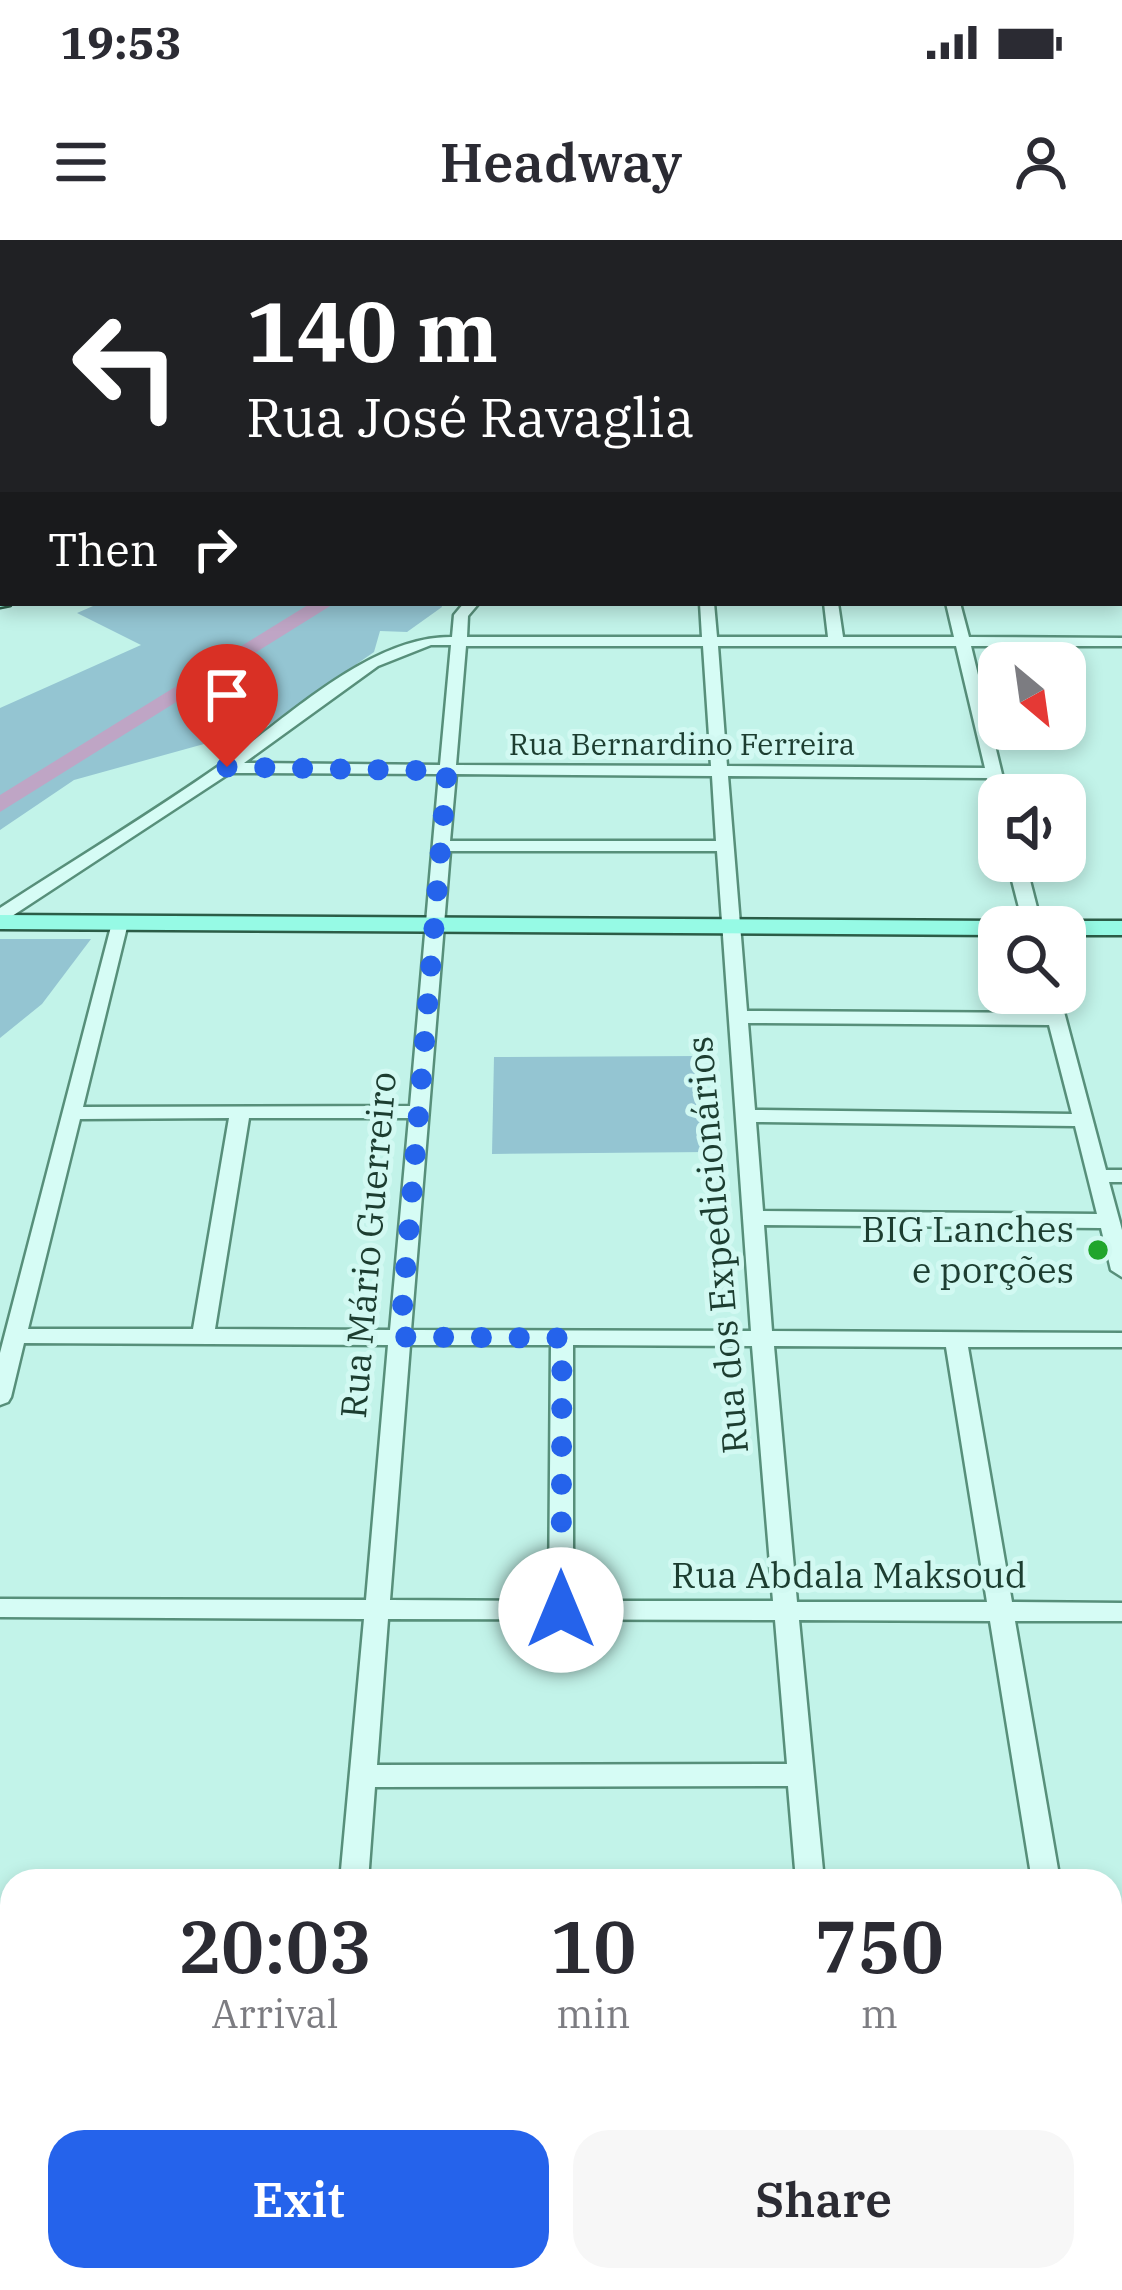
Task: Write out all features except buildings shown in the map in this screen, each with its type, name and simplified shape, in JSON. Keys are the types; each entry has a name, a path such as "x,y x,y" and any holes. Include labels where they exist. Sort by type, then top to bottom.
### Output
{"main road":[{"path":"0,919 434,927 978,928"},
{"path":"1086,928 1122,928"}],"street":[{"name":"Rua dos Expedicionários","path":"707,606 762,1339 809,1869"},
{"path":"831,606 836,641"},
{"path":"954,606 994,773"},
{"name":"Rua Mário Guerreiro","path":"355,1869 458,641 466,609"},
{"path":"0,919 373,663 429,640 1122,642"},
{"name":"Rua Bernardino Ferreira","path":"227,767 994,773"},
{"path":"441,846 726,846"},
{"path":"0,1397 119,923"},
{"path":"1056,1014 1122,1270"},
{"path":"738,1018 1057,1018"},
{"path":"72,1113 419,1112"},
{"path":"203,1336 240,1113"},
{"path":"746,1116 1083,1120"},
{"path":"1098,1176 1122,1176"},
{"path":"753,1218 1109,1221"},
{"path":"16,1336 1122,1340"},
{"path":"561,1610 562,1338"},
{"path":"956,1340 1044,1869"},
{"name":"Rua Abdala Maksoud","path":"0,1608 1122,1612"},
{"path":"363,1776 801,1775"}],"shaded area":[{"path":"93,606 442,607 407,632 380,631 374,652 269,725 236,726 204,744 74,780 0,830 0,708 141,645 77,613"},
{"path":"0,939 91,939 42,1004 0,1038"},
{"path":"700,1056 708,1152 492,1154 494,1057"}],"waterway":[{"path":"0,805 320,606"}],"place":[{"name":"BIG Lanches e porções","path":"1098,1250"}],"route":[{"path":"227,767 447,771 400,1337 562,1338 561,1610"}]}
